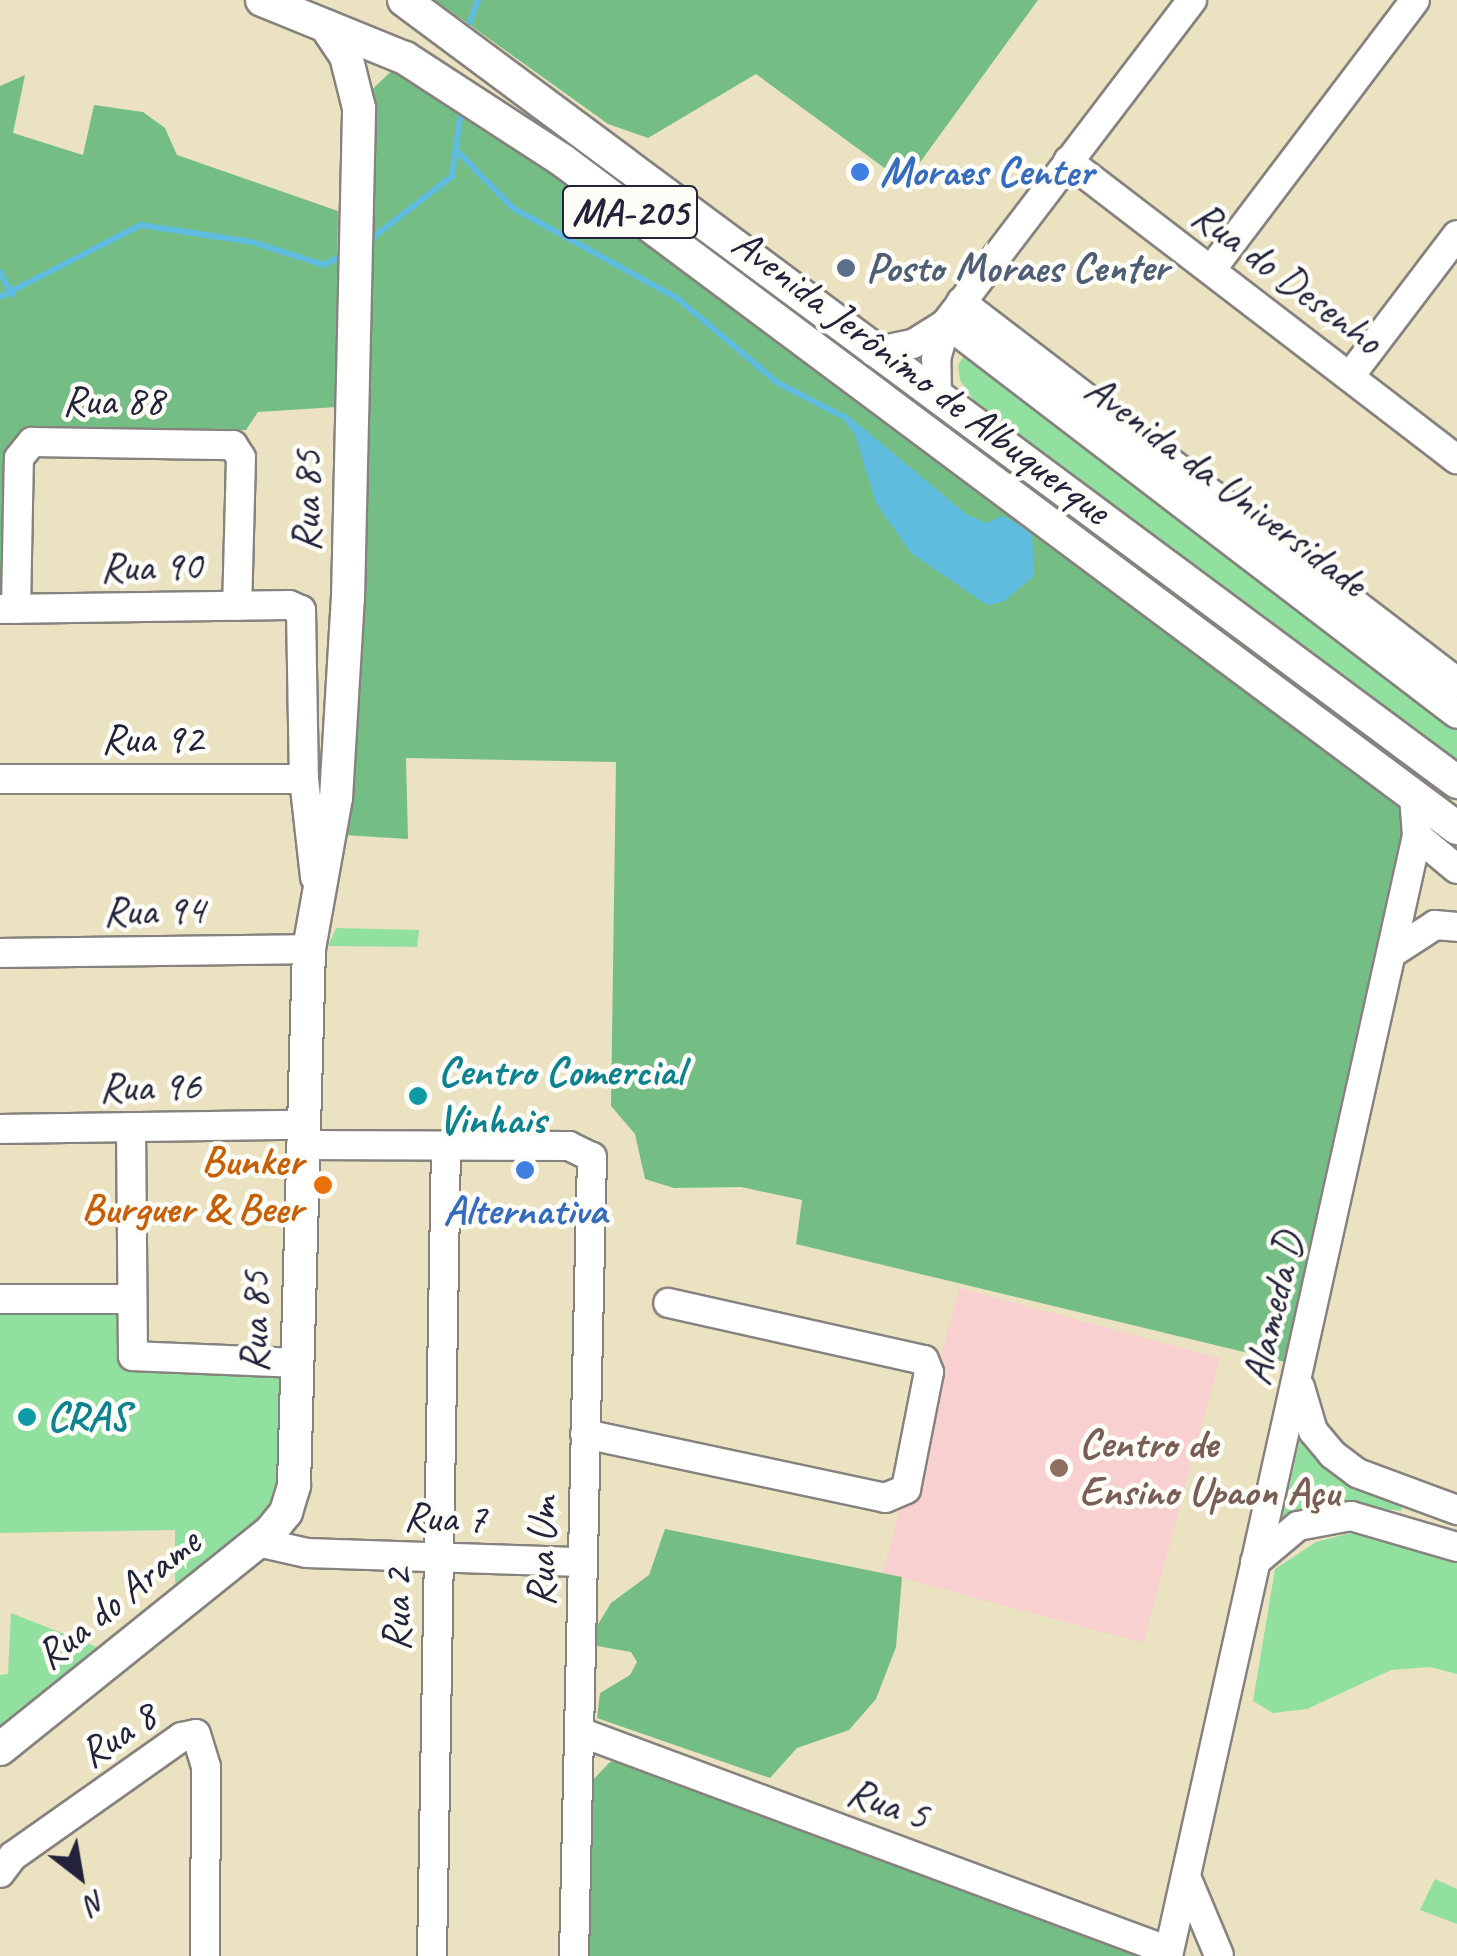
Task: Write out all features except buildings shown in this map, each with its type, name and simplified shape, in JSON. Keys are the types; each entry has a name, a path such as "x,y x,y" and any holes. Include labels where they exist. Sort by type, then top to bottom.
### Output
{"main road":[{"name":"Avenida Jerônimo de Albuquerque","path":"262,0 405,58 562,160 1457,828"},
{"name":"Avenida Jerônimo de Albuquerque","path":"404,0 1457,782"},
{"name":"Rua 85","path":"286,1512 294,1484 308,949 339,760 359,108 346,56 326,26"},
{"path":"359,108 369,81 405,58"},
{"name":"Rua do Arame","path":"0,1749 258,1542 286,1512"}],"street":[{"path":"874,352 913,344 953,312 1192,0"},
{"path":"1211,270 1415,0"},
{"name":"Rua do Desenho","path":"1068,161 1457,459"},
{"path":"1350,376 1457,235"},
{"path":"937,398 936,359 953,312"},
{"name":"Avenida da Universidade","path":"953,312 1457,682"},
{"name":"Avenida da Universidade","path":"953,312 1457,714"},
{"name":"Rua 88","path":"8,609 19,458 25,443 220,440 234,445 241,458 237,606"},
{"name":"Rua 90","path":"8,609 237,606 300,610"},
{"name":"Rua 85","path":"300,610 304,778 317,894"},
{"name":"Rua 92","path":"0,780 304,778"},
{"name":"Alameda D","path":"1170,1946 1392,954 1417,836 1420,810 1414,796"},
{"path":"1417,836 1457,869"},
{"path":"1392,954 1435,925 1457,926"},
{"name":"Rua 94","path":"0,953 308,949"},
{"path":"131,1127 129,1299 131,1350 138,1360 297,1363"},
{"name":"Rua 96","path":"0,1129 131,1127 446,1145 502,1133 588,1152"},
{"name":"Rua 2","path":"432,1956 446,1145"},
{"name":"Rua Um","path":"574,1956 594,1166 588,1152"},
{"path":"0,1300 129,1299"},
{"path":"585,1434 885,1498 906,1489 928,1372 924,1360 668,1302"},
{"path":"1299,1381 1313,1431 1332,1454 1357,1473 1457,1510"},
{"path":"286,1512 306,1553"},
{"path":"1254,1563 1298,1526 1351,1516 1457,1547"},
{"name":"Rua 7","path":"258,1542 306,1553 582,1562"},
{"name":"Rua 5","path":"580,1732 1170,1946 1197,1938 1219,1956"},
{"name":"Rua 8","path":"1,1870 182,1737 196,1734 206,1767 205,1956"},
{"path":"1186,1876 1198,1918 1219,1956"}],"shaded area":[{"name":"Centro de Ensino Upaon Açu","path":"959,1288 1220,1358 1143,1643 883,1573"}],"green space":[{"path":"435,0 1038,0 905,183 756,74 648,138 608,124"},
{"path":"404,59 1399,802 1404,854 1285,1362 796,1244 802,1200 741,1187 674,1188 645,1179 635,1134 611,1106 616,762 406,758 408,839 344,835 358,103"},
{"path":"25,75 13,133 83,155 94,105 143,112 165,128 177,155 338,211 336,407 258,412 246,430 26,433 9,452 0,599 0,86"},
{"path":"966,353 1457,727 1457,768 977,405 960,380 958,365"},
{"path":"336,928 419,930 417,947 328,946"},
{"path":"119,1307 127,1369 292,1370 280,1502 193,1580 175,1583 175,1530 0,1533 0,1309"},
{"path":"1301,1435 1403,1503 1401,1511 1329,1502 1280,1527"},
{"path":"665,1529 902,1577 896,1647 876,1699 849,1730 797,1748 770,1778 597,1718 600,1693 630,1675 637,1662 631,1652 597,1646 591,1636 611,1603 649,1575"},
{"path":"1358,1531 1457,1562 1457,1674 1430,1667 1391,1670 1307,1709 1273,1713 1253,1701 1275,1569 1316,1542"},
{"path":"11,1613 102,1649 0,1733 0,1675 8,1674"},
{"path":"610,1762 625,1762 1137,1956 587,1956 589,1784"},
{"path":"1435,1879 1457,1889 1457,1924 1420,1910"}],"water":[{"path":"845,413 966,514 986,523 1003,516 1032,532 1034,576 1003,602 987,605 911,553 876,503 855,435 840,415"}],"waterway":[{"path":"470,22 478,0"},
{"path":"367,242 452,176 461,110"},
{"path":"459,153 513,208 677,298 778,383 840,415"},
{"path":"0,297 141,225 252,242 324,265 343,255"},
{"path":"0,272 12,295"}],"place":[{"name":"Moraes Center","path":"860,172"},
{"name":"Posto Moraes Center","path":"846,268"},
{"name":"Centro Comercial Vinhais","path":"418,1096"},
{"name":"Alternativa","path":"525,1170"},
{"name":"Bunker Burguer & Beer","path":"323,1185"},
{"name":"CRAS","path":"27,1417"},
{"name":"Centro de Ensino Upaon Açu","path":"1059,1468"}]}
